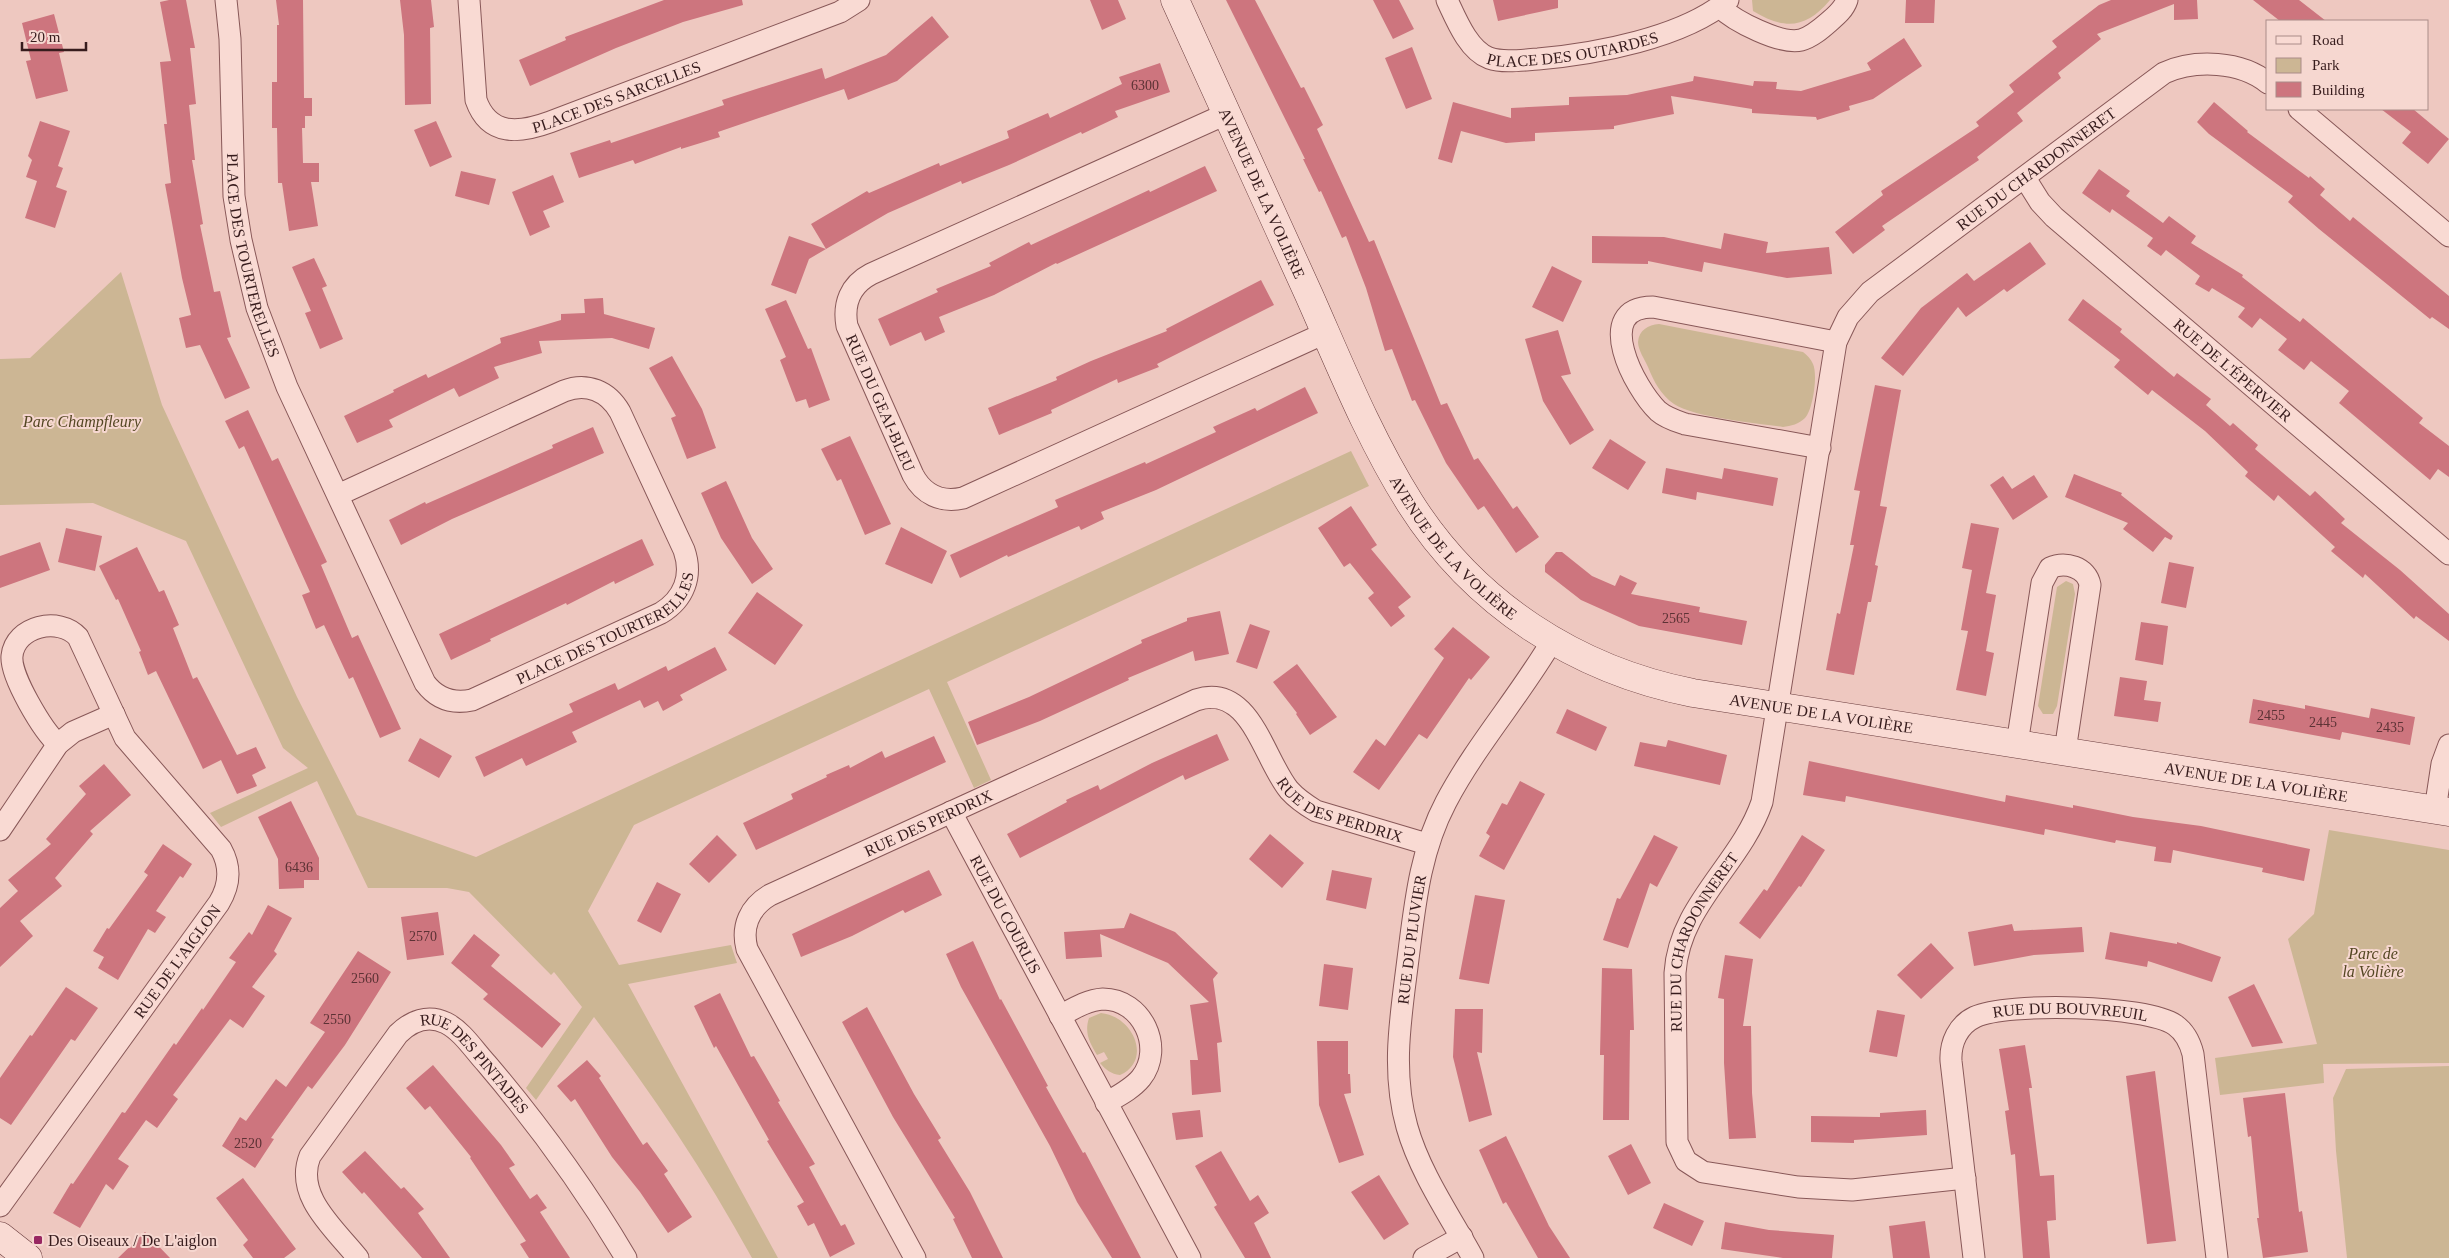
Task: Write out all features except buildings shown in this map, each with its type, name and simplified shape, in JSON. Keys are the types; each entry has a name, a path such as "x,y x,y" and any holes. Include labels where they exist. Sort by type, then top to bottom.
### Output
{"street":[{"name":"PLACE DES TOURTERELLES","path":"226,0 231,53 233,181 246,263 259,315 275,360 422,677 434,693 452,701 466,701 479,697 661,613 678,599 688,579 688,564 684,550 620,412 606,395 593,389 578,387 564,391 338,495"},
{"name":"PLACE DES SARCELLES","path":"469,0 476,100 479,108 493,123 512,130 533,128 550,122 840,12 859,0"},
{"name":"AVENUE DE LA VOLIÈRE","path":"1175,0 1325,333 1387,462 1409,502 1428,530 1487,594 1552,641 1598,664 1656,685 1778,707 2442,811"},
{"name":"PLACE DES OUTARDES","path":"1448,0 1462,29 1477,50 1488,58 1506,61 1581,54 1626,44 1662,33 1724,3 1755,28 1780,38 1793,41 1802,40 1822,28 1842,10 1847,0"},
{"name":"RUE DU CHARDONNERET","path":"1965,1178 1871,1188 1816,1189 1703,1172 1691,1166 1679,1149 1677,1136 1675,973 1677,952 1687,922 1748,833 1758,812 1778,707 1836,342 1848,317 1870,292 2025,178 2149,83 2170,70 2197,66 2235,67 2253,72 2266,82"},
{"path":"2300,110 2449,236"},
{"name":"RUE DU GEAI-BLEU","path":"1226,114 871,274 855,287 846,306 847,326 913,474 925,490 937,497 950,500 963,498 1325,333"},
{"name":"RUE DE L'ÉPERVIER","path":"2025,178 2040,202 2054,217 2449,554"},
{"path":"1820,448 1685,424 1667,418 1653,405 1641,389 1623,349 1620,335 1625,321 1634,312 1654,307 1836,342"},
{"path":"2017,744 2042,584 2050,568 2066,566 2083,572 2090,586 2065,751"},
{"name":"RUE DE L'AIGLON","path":"0,1206 219,903 228,883 227,862 221,849 125,738 75,633 65,627 53,624 24,635 14,648 13,665 41,725 58,744"},
{"name":"RUE DU PLUVIER","path":"1473,1258 1413,1147 1403,1112 1397,1072 1398,1031 1420,871 1427,844 1458,780 1530,677 1552,641"},
{"name":"RUE DES PERDRIX","path":"915,1258 748,949 745,935 750,914 764,898 1196,700 1215,696 1227,699 1242,710 1283,780 1300,801 1316,811 1427,844"},
{"path":"0,830 58,744 73,732 114,714"},
{"path":"2442,811 2442,764 2449,745"},
{"name":"RUE DU COURLIS","path":"951,812 1190,1258"},
{"path":"1060,1016 1088,1002 1110,1000 1132,1009 1145,1025 1152,1046 1147,1068 1134,1085 1106,1102"},
{"name":"RUE DU BOUVREUIL","path":"1974,1258 1951,1055 1953,1041 1964,1025 1982,1015 2064,1006 2164,1019 2181,1030 2191,1047 2217,1258"},
{"name":"RUE DES PINTADES","path":"358,1258 310,1197 306,1184 306,1170 310,1156 398,1034 414,1022 427,1019 440,1020 452,1026 493,1071 564,1162 626,1258"},
{"path":"0,1236 28,1258"},
{"path":"1424,1258 1462,1237"}],"green space":[{"path":"1752,0 1830,0 1812,17 1794,24 1785,24 1753,11"},
{"name":"Parc Champfleury","path":"121,272 162,405 297,697 357,815 476,857 1351,451 1369,486 947,682 991,780 974,788 929,689 634,825 588,911 619,965 731,945 737,963 628,984 778,1258 752,1258 678,1135 594,1017 536,1100 526,1088 582,1007 554,972 551,975 469,892 447,888 368,888 317,781 221,827 210,813 308,768 283,748 186,541 93,503 0,505 0,359 30,358"},
{"path":"1659,324 1803,352 1812,362 1815,376 1808,414 1798,423 1783,427 1711,416 1684,409 1674,404 1665,397 1655,383 1638,345 1642,331"},
{"path":"2066,581 2073,584 2075,594 2057,706 2053,714 2043,714 2038,706 2057,587"},
{"name":"Parc de la Volière","path":"2329,830 2449,850 2449,1063 2323,1064 2324,1083 2220,1095 2215,1058 2317,1044 2288,939 2314,914"},
{"path":"1101,1013 1112,1016 1122,1022 1130,1030 1135,1040 1137,1050 1135,1059 1130,1068 1120,1075 1104,1068 1100,1063 1108,1059 1104,1052 1097,1055 1088,1038 1089,1018"},
{"path":"2449,1066 2449,1258 2347,1258 2336,1151 2333,1098 2346,1069"}],"place":[{"name":"Des Oiseaux / De L'aiglon","path":"38,1240"}]}
